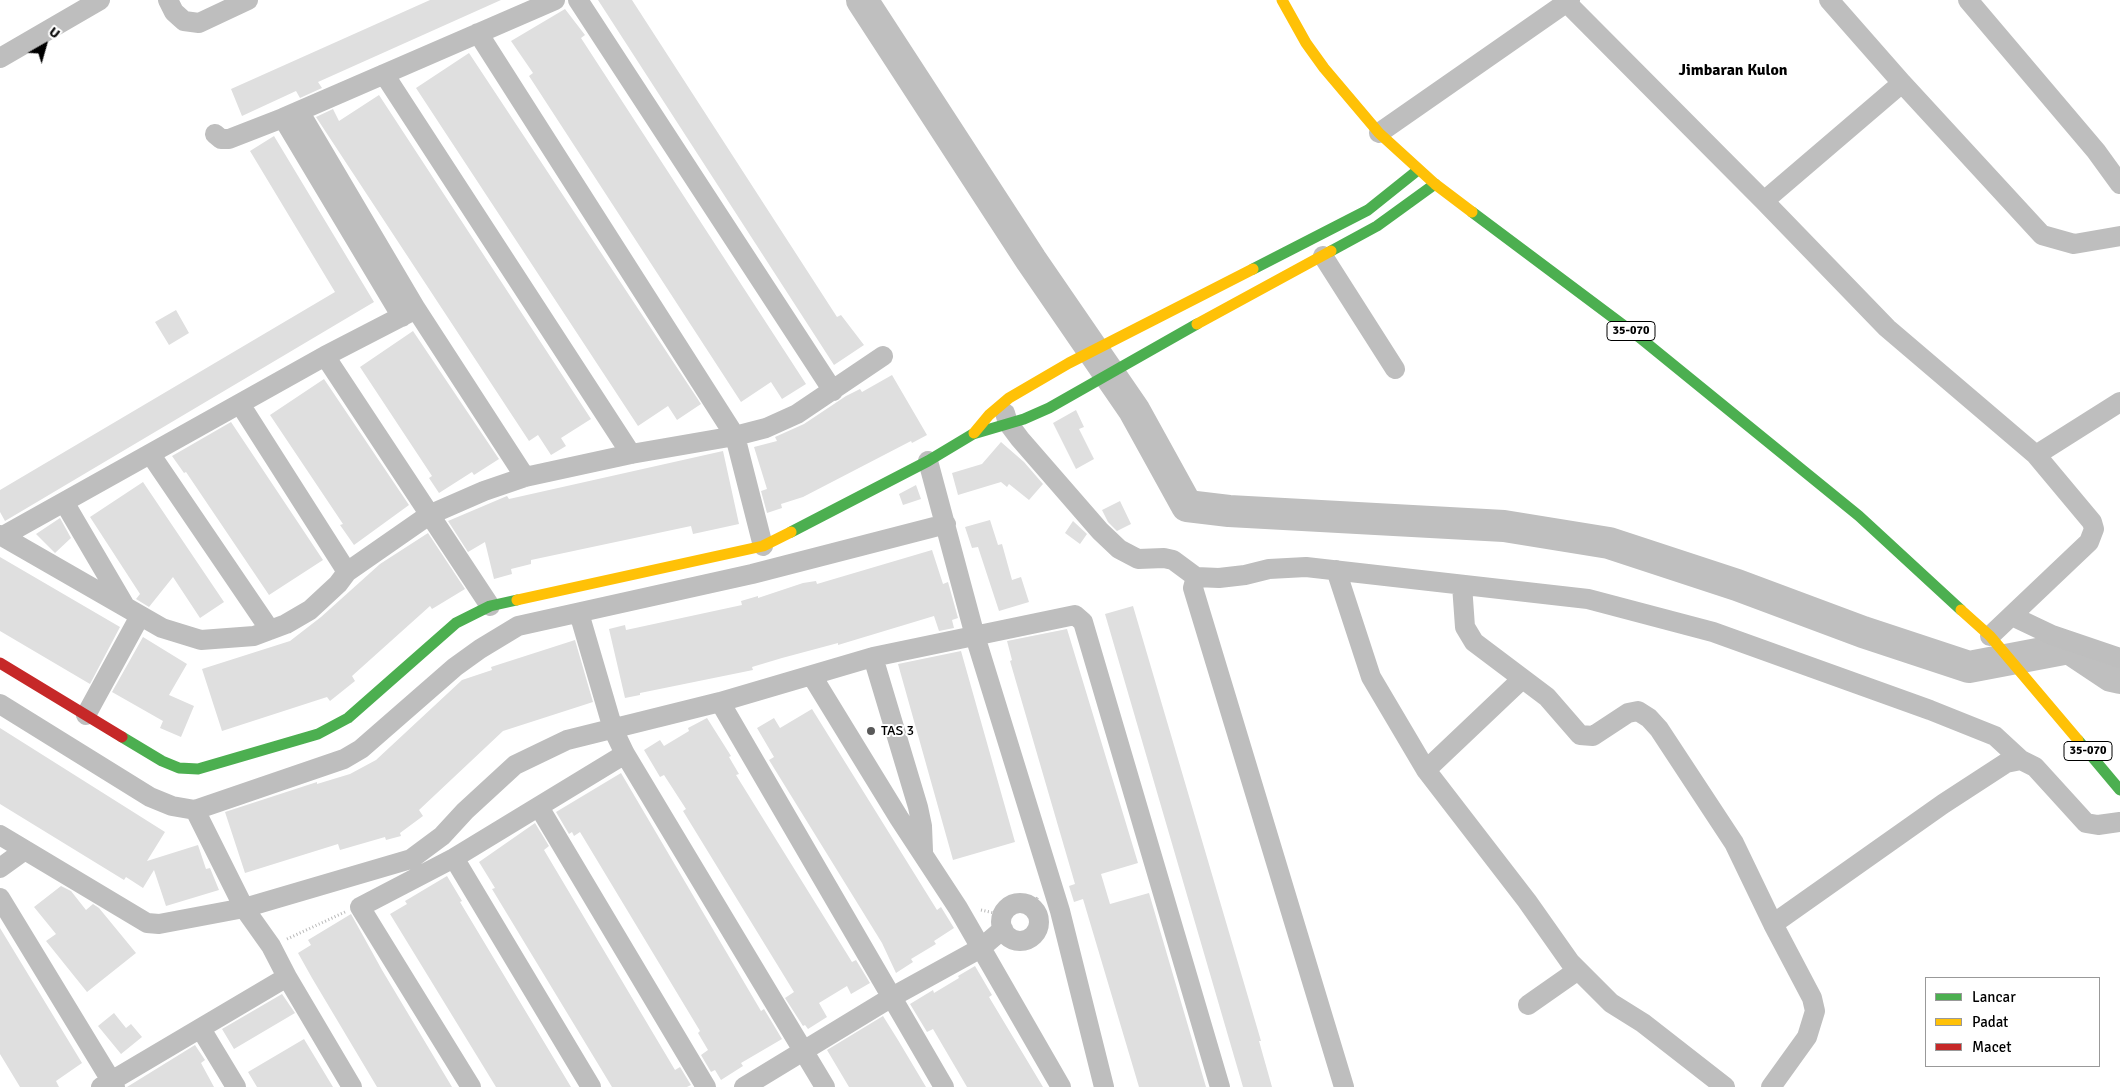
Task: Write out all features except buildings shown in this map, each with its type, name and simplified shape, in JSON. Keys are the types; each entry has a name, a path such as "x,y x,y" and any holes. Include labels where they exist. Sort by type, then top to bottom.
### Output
{"street":[{"path":"0,58 100,0"},
{"path":"168,0 174,12 184,21 199,23 248,0"},
{"path":"215,134 221,139 229,139 555,0"},
{"path":"578,0 833,391"},
{"name":"35-070","path":"1282,0 1306,43 1324,68 1379,133 1418,170 1639,336 1859,516 1995,641 2120,790"},
{"path":"1829,0 1902,83 2042,235 2060,242 2074,244 2120,236"},
{"path":"1968,0 2096,151 2120,184"},
{"path":"1379,133 1566,1 1764,201 1886,328 2036,455 2092,522 2094,530 2090,542 2012,616 1995,641"},
{"path":"478,33 735,436 763,546"},
{"path":"384,74 631,454"},
{"path":"1764,201 1902,83"},
{"path":"291,114 409,313 525,477"},
{"path":"0,663 162,761 179,768 198,769 318,734 339,724 456,623 490,606 763,546 928,462 973,434 1002,404 1069,363 1368,210 1418,170"},
{"path":"973,434 1048,408 1128,362 1377,226 1435,184"},
{"path":"1323,256 1395,369"},
{"path":"1250,271 1259,290"},
{"path":"1,535 151,455 325,356 409,313"},
{"path":"325,356 490,606"},
{"path":"1,535 162,628 201,640 234,639 270,630 310,610 338,584 347,572 430,515 484,491 525,477 631,454 735,436 766,428 797,414 883,356"},
{"path":"2036,455 2120,402"},
{"path":"240,404 347,572"},
{"path":"1002,404 1008,423 1093,524 1119,549 1138,559 1164,558 1189,571 1245,575 1269,569 1290,567 1336,570 1588,599 1714,632 1930,710 1995,736 2021,760 2035,767 2086,823 2098,825 2120,822"},
{"path":"151,455 270,630"},
{"path":"928,462 975,636 1060,911 1104,1087"},
{"path":"64,502 133,612"},
{"path":"0,704 150,797 172,806 195,810 344,759 362,750 455,667 480,648 518,626 752,574 944,518"},
{"path":"1336,570 1371,677 1426,770 1578,970 1611,1002 1643,1023 1725,1087"},
{"path":"1189,571 1344,1087"},
{"path":"1462,585 1465,627 1474,642 1547,697 1576,730 1585,737 1593,736 1628,713 1638,711 1648,718 1659,729 1734,843 1772,924 1812,998 1815,1011 1807,1037 1771,1087"},
{"path":"86,715 133,612"},
{"path":"579,613 613,729 625,754 825,1087"},
{"path":"0,835 147,923 159,924 244,908 411,859 424,851 508,772 526,759 567,740 720,702 873,657 1070,614 1078,616 1083,622 1220,1087"},
{"path":"2012,616 2052,636 2120,658"},
{"path":"873,657 918,807 922,826 923,851"},
{"path":"812,676 899,818 923,851 1061,1087"},
{"path":"1426,770 1522,680"},
{"path":"720,702 944,1087"},
{"path":"360,907 454,858 625,754"},
{"path":"1772,924 1980,779 2006,763 2021,760"},
{"path":"539,807 706,1087"},
{"path":"195,810 244,908 271,946 287,977 352,1087"},
{"path":"0,868 25,850"},
{"path":"454,858 591,1087"},
{"path":"346,879 360,907 471,1087"},
{"path":"0,898 109,1085 287,977"},
{"path":"744,1087 892,997 981,948 1003,929 1014,939 1028,939 1038,929 1037,914 1060,911"},
{"path":"1528,1005 1578,970"},
{"path":"201,1029 236,1087"}],"path":[{"path":"271,946 326,920 360,907"}],"waterway":[{"path":"862,0 1031,260 1134,410 1187,506 1229,511 1504,526 1609,543 1737,585 1863,632 1969,667 2069,648 2111,676 2120,678"}],"traffic: fast":[{"path":"1253,269 1368,210 1418,170"},
{"path":"1331,251 1377,226 1435,184"},
{"path":"1472,212 1639,337 1859,516 1961,610"},
{"path":"791,532 928,461 973,434 1024,419 1049,408 1197,324"},
{"path":"122,737 162,761 179,768 198,769 318,734 348,718 456,623 490,606 517,600"},
{"path":"2078,740 2120,790"}],"traffic: slow":[{"path":"1282,0 1306,43 1324,68 1379,133 1435,184 1472,212"},
{"path":"1197,324 1331,251"},
{"path":"974,433 989,415 1009,398 1069,363 1253,269"},
{"path":"517,600 763,546 791,532"},
{"path":"1961,610 1990,636 2078,740"}],"traffic: jam":[{"path":"0,663 122,737"}],"place":[{"name":"TAS 3","path":"871,731"}],"district":[{"name":"Jimbaran Kulon","path":"1733,71"}]}
